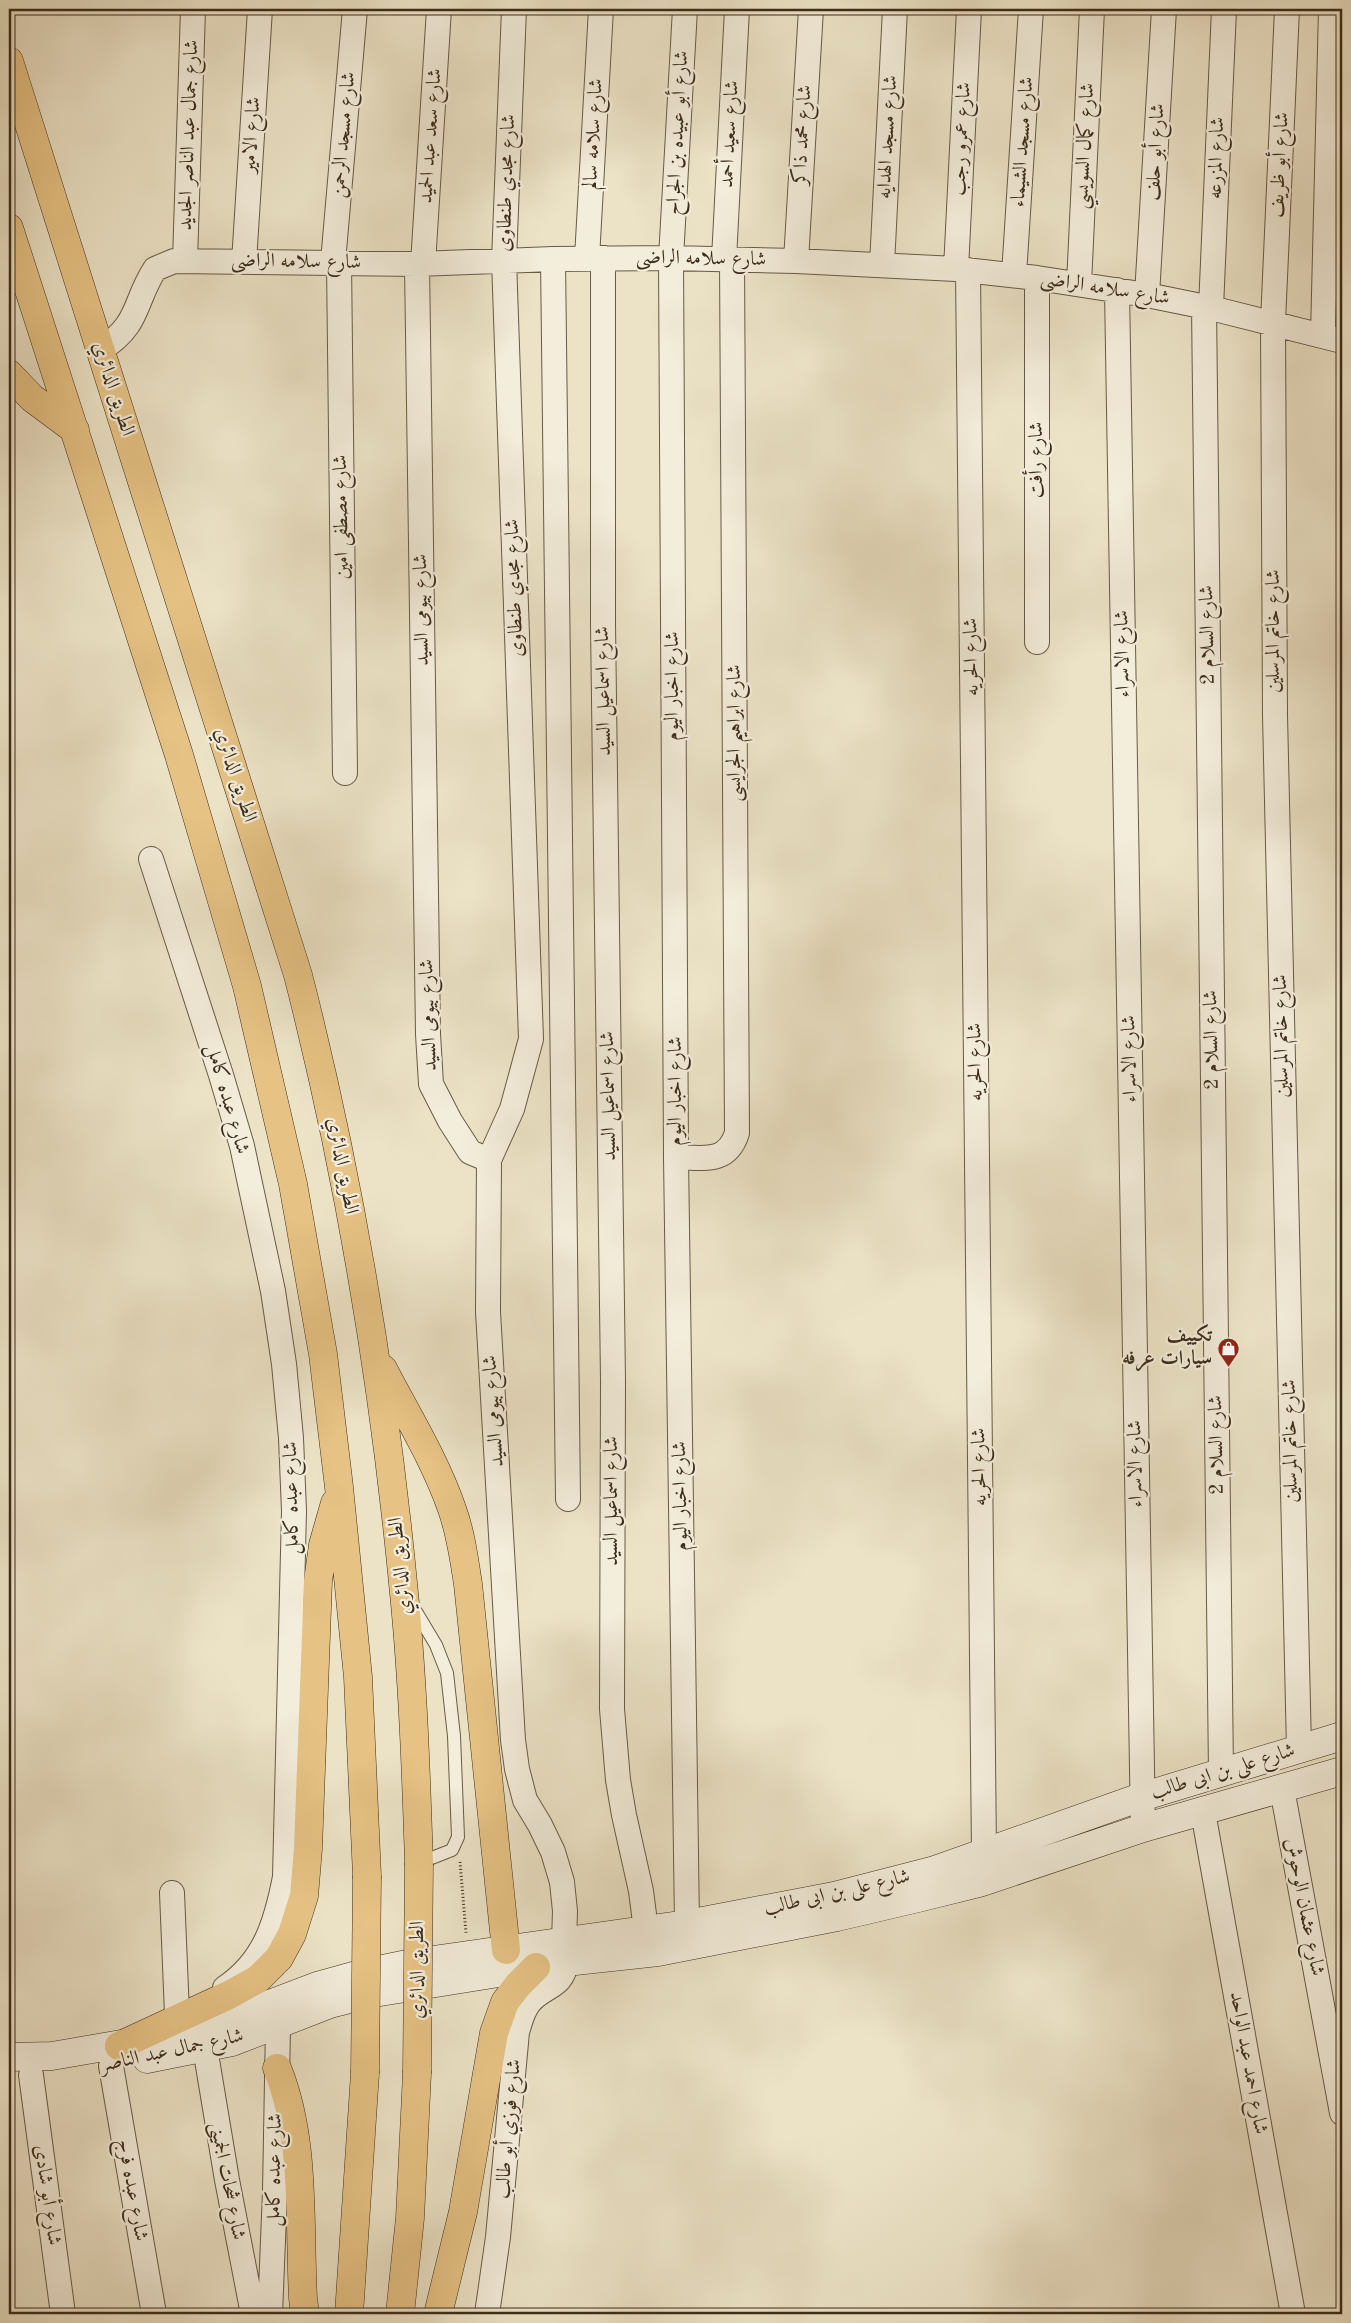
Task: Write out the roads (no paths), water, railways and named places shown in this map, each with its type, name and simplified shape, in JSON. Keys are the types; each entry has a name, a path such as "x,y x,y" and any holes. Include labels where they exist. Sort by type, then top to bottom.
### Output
{"highway":[{"name":"الطريق الدائري","path":"9,61 298,975 335,1130 358,1247 374,1351 404,1593 414,1714 418,1863 417,2073 410,2218 400,2314"},
{"path":"9,228 179,754 247,986 293,1184 323,1354 339,1487 358,1677 367,1876 364,2073 349,2314"},
{"path":"9,374 32,398 74,430"},
{"path":"374,1351 435,1468 452,1510 462,1546 468,1584 506,1950"},
{"path":"107,2054 258,1979 279,1958 292,1934 304,1896 308,1848 318,1581 324,1545 339,1487"},
{"path":"438,2314 463,2212 494,2033 505,2002 518,1984 536,1967"},
{"path":"277,2068 287,2092 293,2120 298,2168 302,2298 305,2314"}],"street":[{"name":"شارع جمال عبد الناصر الجديد","path":"185,261 193,9"},
{"name":"شارع الامير","path":"244,262 260,9"},
{"name":"شارع مسجد الرحمن","path":"336,262 355,9"},
{"name":"شارع سعد عبد الحميد","path":"420,264 439,9"},
{"name":"شارع مجدي طنطاوى","path":"489,1160 512,1109 531,1039 504,260 514,9"},
{"name":"شارع سلامه سالم","path":"595,258 600,9"},
{"name":"شارع أبو عبيده بن الجراح","path":"671,258 685,9"},
{"name":"شارع سعيد أحمد","path":"728,259 737,9"},
{"name":"شارع محمد ذاكر","path":"796,261 811,9"},
{"name":"شارع مسجد الهدايه","path":"882,265 895,9"},
{"name":"شارع عمرو رجب","path":"962,270 970,9"},
{"name":"شارع مسجد الشيماء","path":"1025,276 1031,9"},
{"name":"شارع كمال السويسي","path":"1079,284 1092,9"},
{"name":"شارع أبو حلف","path":"1147,295 1164,9"},
{"name":"شارع المزرعه","path":"1208,307 1224,9"},
{"name":"شارع أبو ظريف","path":"1273,322 1287,9"},
{"path":"1331,9 1333,338"},
{"name":"شارع اسماعيل السيد","path":"595,258 603,624 613,1381 612,1708 619,1788 641,1891 646,1930"},
{"name":"شارع سلامه الراضى","path":"100,350 113,342 131,323 156,269 174,261 420,264 504,260 671,258 796,261 962,270 1025,276 1147,295 1273,322 1333,338"},
{"name":"شارع اخبار اليوم","path":"671,258 676,1157 687,1924"},
{"path":"553,259 568,1499"},
{"name":"شارع ابراهيم الجرايسى","path":"676,1157 707,1158 722,1155 733,1146 737,1133 728,259"},
{"name":"شارع مصطفى امين","path":"336,262 345,773"},
{"name":"شارع بيومى السيد","path":"420,264 428,1034 431,1084 450,1121 470,1152 489,1160 488,1312 513,1740 517,1769 525,1800 543,1832 562,1882 565,1911 565,1952"},
{"name":"شارع الحريه","path":"962,270 984,1854"},
{"name":"شارع رأفت","path":"1025,276 1036,642"},
{"name":"شارع الاسراء","path":"1117,290 1143,1828"},
{"name":"شارع السلام 2","path":"1208,307 1221,1773"},
{"name":"شارع خاتم المرسلين","path":"1273,322 1275,715 1299,1749"},
{"name":"شارع عبده كامل","path":"107,2054 242,1977 257,1960 279,1910 285,1877 294,1511 291,1438 284,1364 259,1218 242,1146 151,858"},
{"name":"شارع على بن ابى طالب","path":"323,1995 415,1985 536,1967 565,1952 646,1930 834,1896 926,1873 1141,1797 1342,1736"},
{"name":"شارع على بن ابى طالب","path":"323,1995 364,1973 412,1963 506,1950 658,1952 909,1900 979,1882 1143,1828 1342,1771"},
{"name":"شارع عثمان الوحوش","path":"1282,1789 1342,2113"},
{"name":"شارع احمد عبد الواحد","path":"1203,1812 1293,2314"},
{"path":"172,1893 177,2014"},
{"name":"شارع فوزي أبو طالب","path":"487,2314 498,2237 517,2032 524,2011 529,2003 562,1979 565,1952"},
{"name":"شارع جمال عبد الناصر","path":"20,2075 107,2054 323,1995"},
{"name":"شارع جمال عبد الناصر","path":"9,2057 205,2048 232,2042 278,2026 323,1995"},
{"name":"شارع عبده كامل","path":"270,2314 278,2026"},
{"name":"شارع شحات الجمينى","path":"205,2048 225,2171 253,2314"},
{"name":"شارع عبده فرج","path":"107,2054 154,2314"},
{"name":"شارع أبو شادى","path":"20,2075 63,2314"}],"lane":[{"path":"404,1593 436,1645 447,1673 454,1736 458,1842 452,1850 418,1863"}],"place":[{"name":"تكييف سيارات عرفه","path":"1228,1367"}]}
